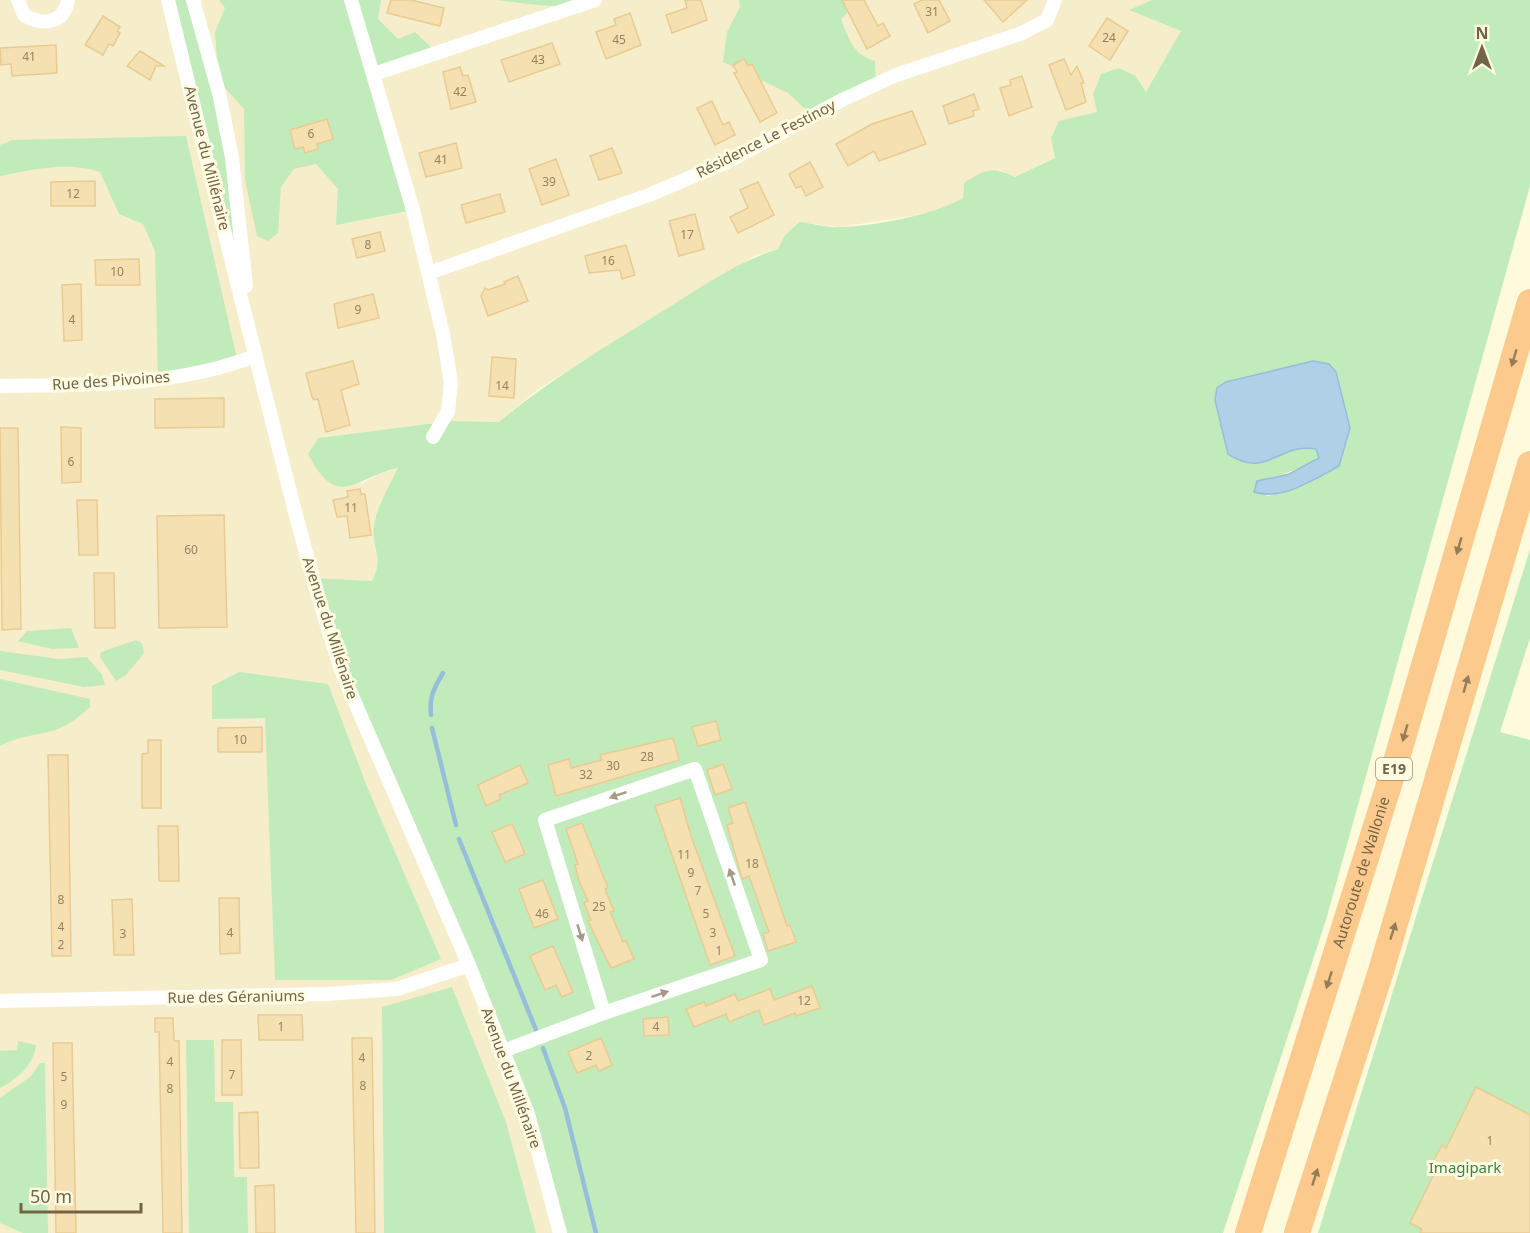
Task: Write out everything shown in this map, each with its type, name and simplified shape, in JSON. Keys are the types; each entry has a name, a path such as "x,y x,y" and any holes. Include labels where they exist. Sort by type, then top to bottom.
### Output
{"highway":[{"name":"Autoroute de Wallonie","path":"1248,1233 1390,783 1530,302"},
{"path":"1297,1233 1404,894 1530,464"}],"street":[{"path":"18,0 24,15 42,23 62,15 68,0"},
{"name":"Avenue du Millénaire","path":"168,0 312,578 343,675 469,965 528,1114 560,1233"},
{"path":"193,0 219,93 232,158 255,356"},
{"path":"351,0 429,273 443,334 451,383 448,411 433,437"},
{"path":"374,74 595,0"},
{"name":"Résidence Le Festinoy","path":"429,273 649,195 729,161 842,100 896,75 1022,33 1047,20 1055,0"},
{"name":"Rue des Pivoines","path":"0,386 62,386 158,380 238,363 255,356"},
{"path":"503,1051 604,1013 761,960 695,769 545,820 604,1013"},
{"name":"Rue des Géraniums","path":"0,1001 327,994 397,989 469,965"}],"shaded area":[{"path":"0,0 168,0 254,348 240,244 193,0 1152,0 1130,10 1181,31 1146,93 1136,76 1119,68 1101,74 1093,94 1097,112 1051,138 1055,158 1015,177 1001,170 964,183 963,198 947,207 913,216 839,227 798,222 785,235 778,249 754,256 538,389 499,422 451,421 318,438 309,453 362,484 379,474 399,468 380,503 374,527 379,567 372,581 312,578 528,1114 560,1233 0,1233"}],"green space":[{"path":"168,0 193,0 219,93 255,356"},
{"path":"219,0 381,0 378,19 398,39 415,32 438,54 374,74 413,210 336,225 338,189 316,164 294,169 281,187 278,233 268,241 257,236 245,180 244,109 225,88 217,58 215,32 225,8"},
{"path":"496,0 595,0 558,6"},
{"path":"739,0 862,0 841,19 849,39 857,50 875,61 876,85 813,116 788,93 723,62 727,32 740,7"},
{"path":"1152,0 1530,0 1530,186 1326,920 1223,1233 560,1233 528,1114 399,808 312,578 372,581 378,559 374,526 381,503 398,468 359,483 338,486 329,482 319,472 308,454 318,438 451,421 499,422 576,365 701,287 746,261 778,249 785,235 799,222 840,227 887,222 921,214 963,198 964,183 983,172 1001,171 1015,177 1055,158 1051,138 1059,121 1097,112 1093,94 1101,74 1119,68 1136,76 1146,92 1181,31 1129,10","holes":["1313,361 1329,364 1339,466 1302,487 1267,496 1257,481 1289,472 1319,458 1316,449 1303,447 1239,461 1229,454 1215,400 1217,388 1226,382"]},
{"path":"186,136 238,363 158,380 155,251 143,224 119,214 100,172 63,167 0,176 0,145 12,140"},
{"name":"Imagipark","path":"1530,549 1530,638 1500,732 1530,740 1530,1233 1318,1233"},
{"path":"71,628 79,648 52,649 18,641 27,631"},
{"path":"136,640 142,643 144,653 126,675 116,681 100,657 101,652"},
{"path":"0,651 59,659 87,657 102,675 105,685 84,687 0,670"},
{"path":"239,672 328,684 368,789 441,959 391,980 275,980 265,718 212,719 212,686"},
{"path":"0,679 90,699 90,707 60,728 13,740 0,746"},
{"path":"452,987 506,1122 536,1233 384,1233 382,1007"},
{"path":"186,1040 214,1040 215,1102 233,1102 234,1177 247,1177 248,1233 189,1233"},
{"path":"18,1041 36,1045 35,1052 24,1071 0,1088 0,1051 17,1050"},
{"path":"40,1063 45,1063 48,1233 23,1233 0,1223 0,1098 30,1077"}],"water":[{"path":"1313,361 1329,364 1336,372 1350,428 1339,466 1298,488 1276,494 1254,492 1257,481 1289,474 1319,458 1316,449 1292,450 1263,462 1253,463 1241,461 1228,454 1215,400 1217,388 1226,382"}],"building":[{"path":"391,0 411,0 444,8 440,26 387,13"},
{"path":"685,0 701,0 707,20 672,33 666,15 687,8"},
{"path":"842,0 864,0 878,26 883,23 890,36 867,49"},
{"path":"922,0 939,0 950,21 928,33 914,4"},
{"path":"984,0 1027,0 1003,22"},
{"path":"630,13 641,45 606,59 596,32 616,25 614,19"},
{"path":"103,16 120,27 117,31 120,33 113,46 109,44 103,55 85,45"},
{"path":"1107,18 1128,31 1110,60 1089,46"},
{"path":"552,43 560,64 509,82 501,60"},
{"path":"56,45 57,73 12,76 11,64 1,65 0,48"},
{"path":"140,51 164,66 156,66 150,80 127,66"},
{"path":"744,59 748,66 752,64 777,113 760,122 734,73 737,72 733,65"},
{"path":"1064,59 1071,75 1077,66 1084,83 1081,83 1086,102 1066,110 1049,65"},
{"path":"460,67 463,76 468,75 476,102 451,109 443,72"},
{"path":"1022,76 1032,107 1009,116 1000,88 1011,85 1010,80"},
{"path":"974,94 979,109 973,111 974,116 949,124 943,106"},
{"path":"712,101 723,125 729,122 735,135 715,145 697,108"},
{"path":"912,111 926,144 879,161 874,151 848,166 836,144 872,124"},
{"path":"327,119 333,139 317,144 318,149 305,153 303,147 295,149 290,130"},
{"path":"456,143 462,168 426,177 419,153"},
{"path":"612,148 622,173 599,180 590,156"},
{"path":"556,159 569,195 542,205 529,169"},
{"path":"810,162 823,187 806,196 801,186 796,188 789,174"},
{"path":"95,181 95,206 51,206 51,182"},
{"path":"758,182 774,215 738,233 730,217 748,208 740,190"},
{"path":"500,194 505,212 466,223 461,205"},
{"path":"695,214 704,249 679,256 669,221"},
{"path":"380,232 385,251 357,258 352,239"},
{"path":"626,245 635,275 622,279 620,270 589,273 585,256"},
{"path":"139,259 140,285 96,285 95,260"},
{"path":"518,276 528,301 488,316 481,296 485,288 488,290 505,284 504,282"},
{"path":"81,284 82,340 64,341 62,285"},
{"path":"373,294 379,318 338,328 334,304"},
{"path":"492,357 516,359 514,398 489,396"},
{"path":"353,361 359,384 341,390 350,425 326,432 318,399 314,400 312,397 306,373"},
{"path":"224,398 224,427 155,428 155,399"},
{"path":"61,427 81,428 81,482 62,483"},
{"path":"0,428 18,428 21,629 2,630"},
{"path":"360,489 361,494 365,494 371,535 350,538 347,516 337,517 333,500 348,497 347,491"},
{"path":"77,500 97,500 98,555 79,555"},
{"path":"224,515 227,627 159,628 157,516"},
{"path":"94,573 114,573 115,628 95,628"},
{"path":"716,721 721,740 698,746 692,727"},
{"path":"262,727 262,752 218,752 218,728"},
{"path":"673,738 679,760 556,796 548,765 569,759 571,768 602,760 600,755"},
{"path":"148,740 161,740 161,808 142,808 142,754 148,753"},
{"path":"48,755 68,755 71,956 52,956"},
{"path":"723,764 732,789 715,795 707,770"},
{"path":"520,765 528,783 499,795 501,799 486,806 478,785"},
{"path":"680,798 691,836 735,956 710,965 655,806"},
{"path":"745,802 787,926 790,925 796,942 768,951 763,934 769,932 749,876 742,879 727,825 733,823 728,808"},
{"path":"582,823 608,888 605,889 614,911 610,912 623,942 626,941 634,959 611,968 588,921 591,920 584,903 588,901 579,881 575,865 578,864 566,829"},
{"path":"512,824 525,854 505,862 492,832"},
{"path":"158,826 178,826 179,881 159,881"},
{"path":"543,880 558,919 534,928 519,889"},
{"path":"219,898 239,898 240,953 220,954"},
{"path":"132,899 134,955 114,955 112,900"},
{"path":"553,946 573,992 562,997 556,985 545,990 530,956"},
{"path":"812,986 820,1008 796,1016 795,1013 764,1025 759,1010 729,1022 726,1014 694,1027 686,1009 704,1002 706,1006 735,994 738,1001 770,989 774,1000"},
{"path":"258,1015 302,1015 303,1040 259,1040"},
{"path":"668,1017 669,1035 644,1036 643,1019"},
{"path":"155,1018 173,1018 174,1041 179,1041 182,1233 163,1233 159,1032 155,1032"},
{"path":"352,1038 372,1038 375,1233 356,1233"},
{"path":"601,1038 612,1065 599,1071 596,1065 577,1073 568,1052"},
{"path":"222,1040 241,1040 242,1095 222,1095"},
{"path":"53,1043 72,1043 76,1233 56,1233"},
{"path":"1476,1087 1530,1115 1530,1233 1420,1233 1422,1229 1410,1223 1434,1174 1428,1171 1442,1145 1446,1148"},
{"path":"258,1112 259,1168 240,1168 239,1113"},
{"path":"274,1185 275,1233 256,1233 255,1186"}],"waterway":[{"path":"431,715 433,693 443,673"},
{"path":"432,728 456,825"},
{"path":"459,839 536,1030"},
{"path":"543,1048 565,1108 596,1233"}]}
